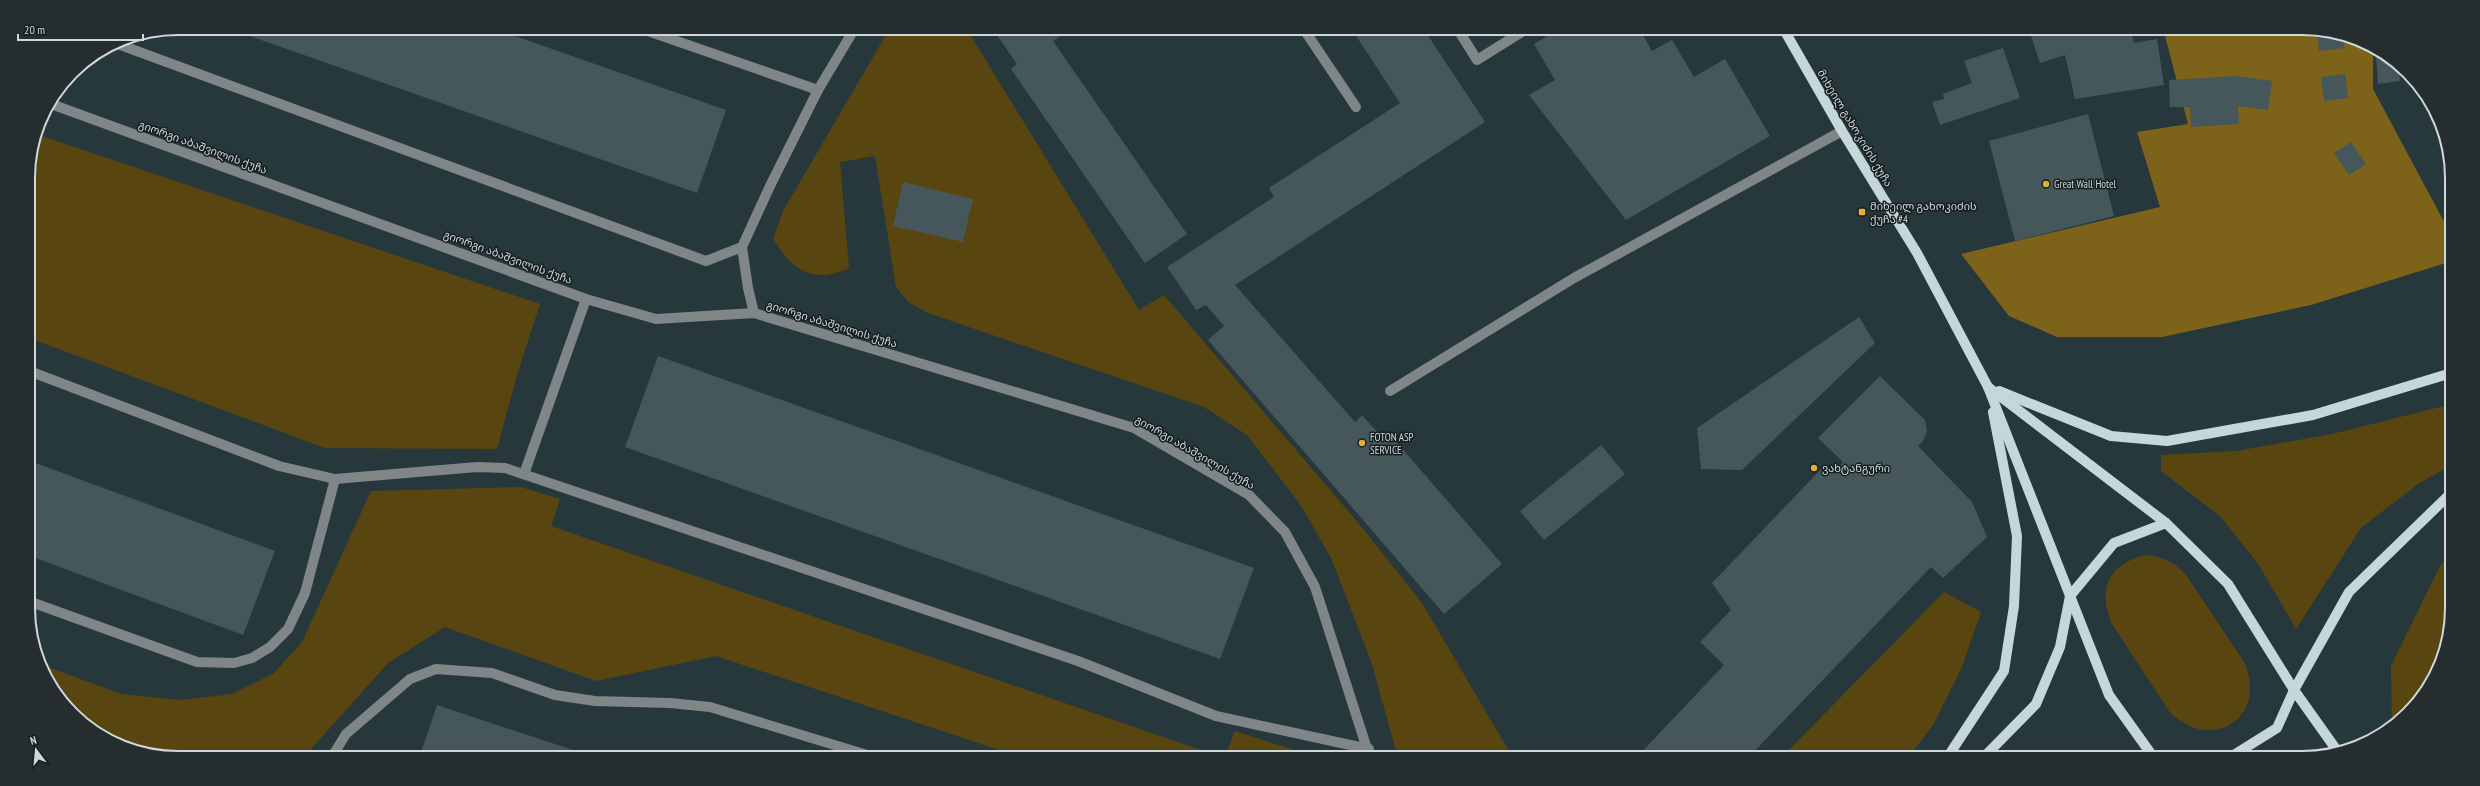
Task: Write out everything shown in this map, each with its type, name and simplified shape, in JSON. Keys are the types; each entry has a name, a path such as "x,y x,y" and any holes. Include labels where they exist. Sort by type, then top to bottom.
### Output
{"main road":[{"name":"მიხეილ გახოკიძის ქუჩა","path":"1787,35 1842,131 1917,253 1988,387"},
{"path":"1988,387 2112,436 2168,441 2313,415 2445,375"},
{"path":"1988,387 2166,523 2228,584 2294,690 2334,747"},
{"path":"1988,387 2109,694 2149,751"},
{"path":"1952,751 2004,671 2014,606 2017,536 1988,387"},
{"path":"2240,751 2277,728 2294,690 2349,592 2445,499"},
{"path":"1990,751 2036,704 2060,647 2070,596 2114,543 2166,523"}],"street":[{"path":"659,35 818,90"},
{"path":"754,313 748,288 742,247 770,186 818,90 851,35"},
{"path":"1308,35 1356,107"},
{"path":"1460,35 1476,60 1517,35"},
{"path":"122,47 706,261 742,247"},
{"name":"გიორგი აბაშვილის ქუჩა","path":"55,105 586,298 656,319 754,313 1134,428 1249,496 1284,532 1315,587 1369,751"},
{"path":"1390,391 1574,278 1842,131"},
{"path":"524,474 586,298"},
{"path":"35,373 279,466 335,479 477,467 505,468 1078,661 1216,716 1358,751"},
{"path":"35,603 197,662 234,663 252,658 270,647 288,629 302,599 335,479"},
{"path":"336,751 346,734 410,679 436,669 492,673 555,694 595,701 670,703 710,707 854,751"}],"shaded area":[{"path":"886,35 970,35 1139,310 1164,295 1360,525 1422,603 1509,751 1396,751 1371,661 1331,558 1300,504 1247,435 1204,407 928,313 908,302 896,287 875,156 840,162 849,268 836,273 824,275 804,271 795,266 787,259 773,238 783,211"},
{"path":"2165,35 2311,35 2339,40 2357,46 2373,54 2373,89 2445,224 2445,263 2311,305 2162,337 2057,337 2009,316 1961,254 2160,207 2137,132 2188,124"},
{"path":"42,136 540,304 517,375 497,449 325,448 35,340 35,169"},
{"path":"2445,406 2445,469 2418,484 2361,528 2296,629 2259,565 2221,517 2161,471 2161,455 2236,451 2332,434"},
{"path":"521,487 560,499 551,526 1204,751 1002,751 716,656 596,681 445,627 388,663 309,751 169,751 141,746 123,740 107,732 91,721 77,709 54,679 48,667 121,694 181,700 232,694 273,674 302,642 371,491"},
{"path":"2146,555 2158,557 2168,561 2186,575 2244,662 2250,682 2249,699 2242,713 2232,724 2218,729 2202,730 2185,724 2169,711 2112,624 2106,600 2106,589 2109,580 2123,565 2133,559"},
{"path":"2445,561 2445,617 2440,645 2434,663 2421,687 2403,709 2392,719 2391,666 2441,564"},
{"path":"1944,592 1981,612 1962,667 1933,725 1913,751 1788,751"},
{"path":"1235,731 1297,751 1227,751"}],"building":[{"path":"247,35 512,35 726,110 697,193"},
{"path":"997,35 1061,35 1053,41 1187,234 1145,263 1011,69 1017,64"},
{"path":"1356,35 1428,35 1485,122 1235,285 1355,422 1362,415 1387,443 1393,438 1502,564 1444,614 1208,340 1224,326 1206,305 1196,310 1167,267 1274,197 1269,188 1400,103"},
{"path":"1549,35 1643,35 1652,51 1672,40 1694,77 1725,59 1770,136 1626,220 1529,95 1555,80 1534,44"},
{"path":"2031,35 2132,35 2134,43 2157,39 2164,85 2075,99 2065,55 2040,63"},
{"path":"2318,36 2344,42 2344,48 2319,51"},
{"path":"2003,48 2020,98 1940,125 1932,102 1944,99 1943,94 1972,83 1964,61"},
{"path":"2376,57 2381,59 2399,74 2400,81 2378,84"},
{"path":"2345,74 2348,98 2324,101 2321,77"},
{"path":"2236,76 2272,81 2268,110 2238,106 2239,124 2191,127 2190,107 2170,107 2169,80"},
{"path":"2088,114 2114,216 2015,241 1989,141"},
{"path":"2351,142 2366,164 2349,175 2334,153"},
{"path":"903,182 973,199 963,242 893,226"},
{"path":"1859,317 1875,343 1742,470 1701,469 1697,428"},
{"path":"658,356 1254,568 1220,659 625,447"},
{"path":"1880,376 1925,420 1927,431 1923,441 1918,446 1972,502 1987,537 1943,578 1931,567 1755,751 1643,751 1724,665 1700,642 1731,610 1712,583 1825,465 1834,474 1843,462 1818,438"},
{"path":"1601,445 1625,474 1544,540 1520,511"},
{"path":"35,463 275,551 243,635 35,558"},
{"path":"437,705 576,751 421,751"}],"place":[{"name":"Great Wall Hotel","path":"2046,184"},
{"name":"მიხეილ გახოკიძის ქუჩა #4","path":"1862,212"},
{"name":"FOTON ASP SERVICE","path":"1362,443"},
{"name":"ვახტანგური","path":"1814,468"}]}
